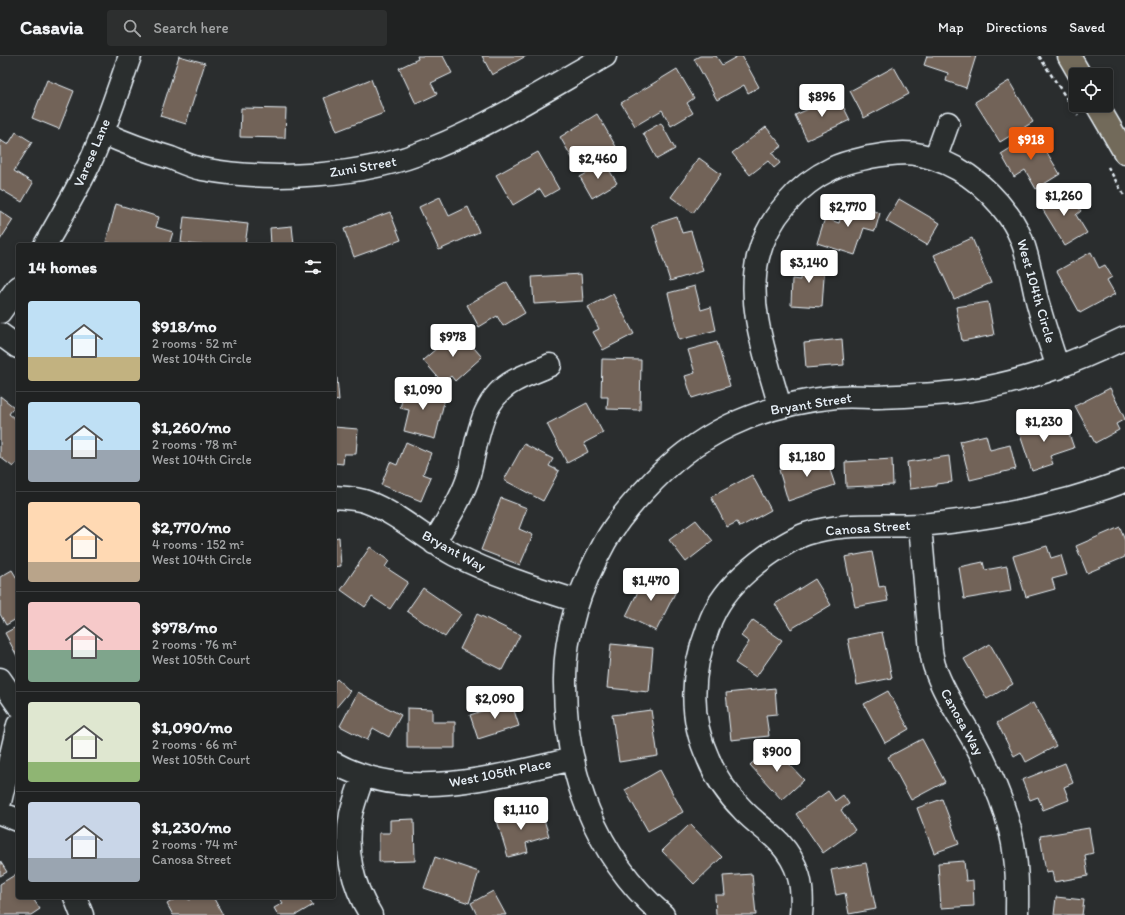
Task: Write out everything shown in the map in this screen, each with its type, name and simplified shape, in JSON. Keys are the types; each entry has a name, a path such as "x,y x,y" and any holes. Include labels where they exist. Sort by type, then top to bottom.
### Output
{"main road":[{"path":"1069,56 1076,68"},
{"path":"1102,112 1125,153"}],"street":[{"name":"Varese Lane","path":"46,243 78,189 103,133 130,56"},
{"name":"Zuni Street","path":"103,133 124,142 208,170 260,176 344,172 399,161 431,149 541,93 605,56"},
{"path":"935,159 948,123"},
{"name":"West 104th Circle","path":"780,407 762,341 755,308 754,292 758,259 763,241 778,214 804,186 834,167 850,161 884,154 918,154 935,159 955,168 981,185 1009,216 1019,233 1027,252 1035,293 1058,368"},
{"path":"0,312 16,290"},
{"path":"0,334 16,346"},
{"name":"Bryant Street","path":"663,915 637,890 617,864 601,838 586,806 573,759 566,721 566,654 577,601 592,565 621,516 662,471 679,456 701,440 723,428 752,416 780,407 836,398 920,396 966,391 1012,382 1058,368 1125,338"},
{"path":"434,543 461,494 469,475 474,446 488,406 494,398 512,382 550,365"},
{"name":"Canosa Street","path":"801,915 802,888 790,856 778,842 744,812 729,794 712,768 701,744 695,710 695,675 697,659 715,610 730,590 752,566 786,543 805,535 823,530 844,527 920,525 1007,514 1038,508 1099,491 1125,481"},
{"name":"Bryant Way","path":"336,497 353,498 367,502 396,517 434,543 480,567 514,581 577,601"},
{"name":"Canosa Way","path":"920,525 931,650 935,668 940,682 976,745 998,792 1011,834 1015,857 1017,884 1016,915"},
{"path":"0,679 16,702"},
{"path":"0,802 16,734"},
{"name":"West 105th Place","path":"336,764 363,776 393,781 436,785 472,781 573,759"},
{"path":"363,776 351,814 348,835 350,861 355,884 371,915"},
{"path":"0,813 16,819"},
{"path":"76,899 82,915"}],"building":[{"path":"179,56 205,63 186,124 160,116"},
{"path":"417,56 443,56 452,73 431,83 437,94 416,104 399,68 418,59"},
{"path":"482,56 526,56 492,75"},
{"path":"700,56 716,56 722,65 738,56 742,56 759,87 748,93 744,85 717,100 694,59"},
{"path":"927,56 976,56 966,88 946,81 948,73 924,65"},
{"path":"894,67 909,94 864,118 850,91"},
{"path":"677,69 694,98 687,103 693,113 671,126 662,110 635,126 621,103"},
{"path":"371,79 384,113 337,131 324,98"},
{"path":"47,80 74,91 59,129 32,118"},
{"path":"1009,81 1033,122 1000,142 975,102"},
{"path":"838,96 850,120 807,140 795,115"},
{"path":"241,108 286,109 285,138 240,137"},
{"path":"597,114 618,150 604,159 597,149 575,163 560,137"},
{"path":"661,123 675,149 657,159 643,133"},
{"path":"766,127 782,146 772,153 780,163 774,168 768,161 750,175 732,153"},
{"path":"16,132 32,142 14,171 33,183 22,202 0,189 0,140 8,145"},
{"path":"1035,133 1060,174 1036,189 1025,170 1014,177 1001,154"},
{"path":"538,152 559,189 545,197 540,189 513,205 496,175"},
{"path":"699,158 721,174 693,213 671,197"},
{"path":"605,163 617,183 592,198 580,177"},
{"path":"1067,189 1081,211 1076,215 1087,233 1065,246 1040,205"},
{"path":"440,197 449,216 468,207 479,232 439,250 419,207"},
{"path":"899,199 940,223 927,245 886,221"},
{"path":"845,202 880,213 875,231 864,228 855,255 817,243 825,218 839,223"},
{"path":"116,204 159,217 156,227 173,232 170,243 106,242"},
{"path":"0,211 13,220 0,240"},
{"path":"390,212 401,240 354,257 344,229"},
{"path":"184,217 248,224 245,243 181,243"},
{"path":"677,217 682,233 691,231 703,271 670,281 652,225"},
{"path":"292,226 294,243 271,243 270,228"},
{"path":"972,238 991,283 954,299 934,255"},
{"path":"1091,252 1099,268 1105,265 1112,277 1107,280 1115,294 1080,313 1057,271"},
{"path":"801,259 825,261 822,307 791,305 792,279 800,280"},
{"path":"581,274 583,301 534,304 532,277"},
{"path":"507,282 525,313 503,326 497,316 479,327 467,305"},
{"path":"695,286 701,310 711,307 716,330 679,340 668,293"},
{"path":"613,294 634,334 603,350 593,332 599,329 588,307"},
{"path":"988,302 994,335 962,341 956,307"},
{"path":"458,330 482,357 455,381 451,376 443,383 423,360"},
{"path":"842,339 844,365 806,368 804,343"},
{"path":"717,342 730,386 692,398 685,376 695,373 688,350"},
{"path":"602,359 641,360 640,410 607,409 608,397 601,397"},
{"path":"336,378 337,378 339,400 336,401"},
{"path":"406,385 446,394 435,439 404,431 409,410 400,408"},
{"path":"1110,388 1125,419 1116,424 1119,430 1095,443 1075,406"},
{"path":"0,396 14,407 9,414 16,419 16,463 13,467 0,457"},
{"path":"587,403 603,433 584,443 588,452 567,463 547,424"},
{"path":"1046,420 1050,431 1066,425 1074,448 1050,456 1053,464 1032,471 1018,429"},
{"path":"336,427 358,429 356,454 344,454 343,464 336,463"},
{"path":"986,435 990,450 1010,445 1016,469 970,480 960,441"},
{"path":"406,442 431,453 423,474 431,477 421,501 381,485 390,462 397,465"},
{"path":"524,444 553,459 549,466 559,471 543,501 504,480"},
{"path":"825,455 835,485 788,501 779,470"},
{"path":"949,456 952,482 936,484 936,486 910,489 907,462"},
{"path":"892,459 893,485 846,487 845,462"},
{"path":"752,475 771,510 740,527 737,522 727,527 711,497"},
{"path":"501,498 527,508 519,529 533,535 520,565 481,550"},
{"path":"696,520 713,541 686,562 669,540"},
{"path":"1120,527 1125,541 1125,557 1087,573 1076,546"},
{"path":"339,537 341,566 336,567 336,538"},
{"path":"1047,546 1051,558 1061,555 1067,575 1052,579 1055,589 1026,597 1013,556"},
{"path":"370,547 389,561 385,567 408,582 390,609 372,597 365,607 341,590"},
{"path":"872,552 879,587 885,586 888,601 855,607 845,557"},
{"path":"983,562 985,570 1007,566 1011,591 964,599 959,567"},
{"path":"12,570 16,577 16,619 6,625 0,614 0,577"},
{"path":"647,573 677,589 656,631 626,616"},
{"path":"815,579 831,605 791,629 775,604"},
{"path":"423,588 461,614 445,637 407,611"},
{"path":"477,614 520,635 502,670 460,649"},
{"path":"753,620 782,640 756,677 735,663 749,642 741,636"},
{"path":"16,627 16,654 5,633"},
{"path":"882,632 892,678 857,685 848,639"},
{"path":"611,644 653,648 649,692 607,688"},
{"path":"990,644 1013,684 987,699 964,659"},
{"path":"337,679 350,691 336,708"},
{"path":"775,688 777,714 766,715 769,736 731,740 726,693"},
{"path":"888,691 909,729 885,743 864,704"},
{"path":"358,692 401,715 389,737 373,728 367,740 340,726"},
{"path":"511,701 519,726 478,739 470,715"},
{"path":"1033,703 1056,746 1026,762 1021,752 1014,756 997,723"},
{"path":"407,708 432,709 432,722 455,722 455,748 407,748"},
{"path":"651,710 658,756 619,762 612,715"},
{"path":"922,739 945,782 911,800 888,757"},
{"path":"771,745 804,780 782,800 750,765"},
{"path":"1065,763 1073,783 1064,787 1069,800 1043,810 1038,797 1030,800 1022,780"},
{"path":"660,770 683,812 648,831 625,790"},
{"path":"828,791 835,801 843,795 849,804 841,810 855,830 823,853 796,814"},
{"path":"942,799 959,844 934,853 917,808"},
{"path":"525,809 528,817 542,813 549,836 526,843 528,852 508,857 496,817"},
{"path":"414,819 415,861 379,862 379,833 390,833 390,820"},
{"path":"690,824 722,857 694,884 662,851"},
{"path":"1089,828 1093,853 1085,855 1088,876 1054,882 1052,871 1046,872 1040,836"},
{"path":"435,857 479,872 469,903 424,888"},
{"path":"0,861 7,872 0,876"},
{"path":"964,861 966,881 973,880 974,906 941,908 938,863"},
{"path":"866,863 876,909 849,914 845,893 836,895 831,870"},
{"path":"16,874 16,899 33,899 40,909 31,915 0,915 0,884"},
{"path":"752,874 756,915 716,915 715,895 725,895 723,876"},
{"path":"493,891 506,915 477,915 471,903"},
{"path":"1056,897 1084,900 1082,915 1054,915"},
{"path":"175,899 214,899 223,915 173,915 167,904"},
{"path":"280,899 309,899 313,905 296,915 278,915 274,908 283,903"}]}
